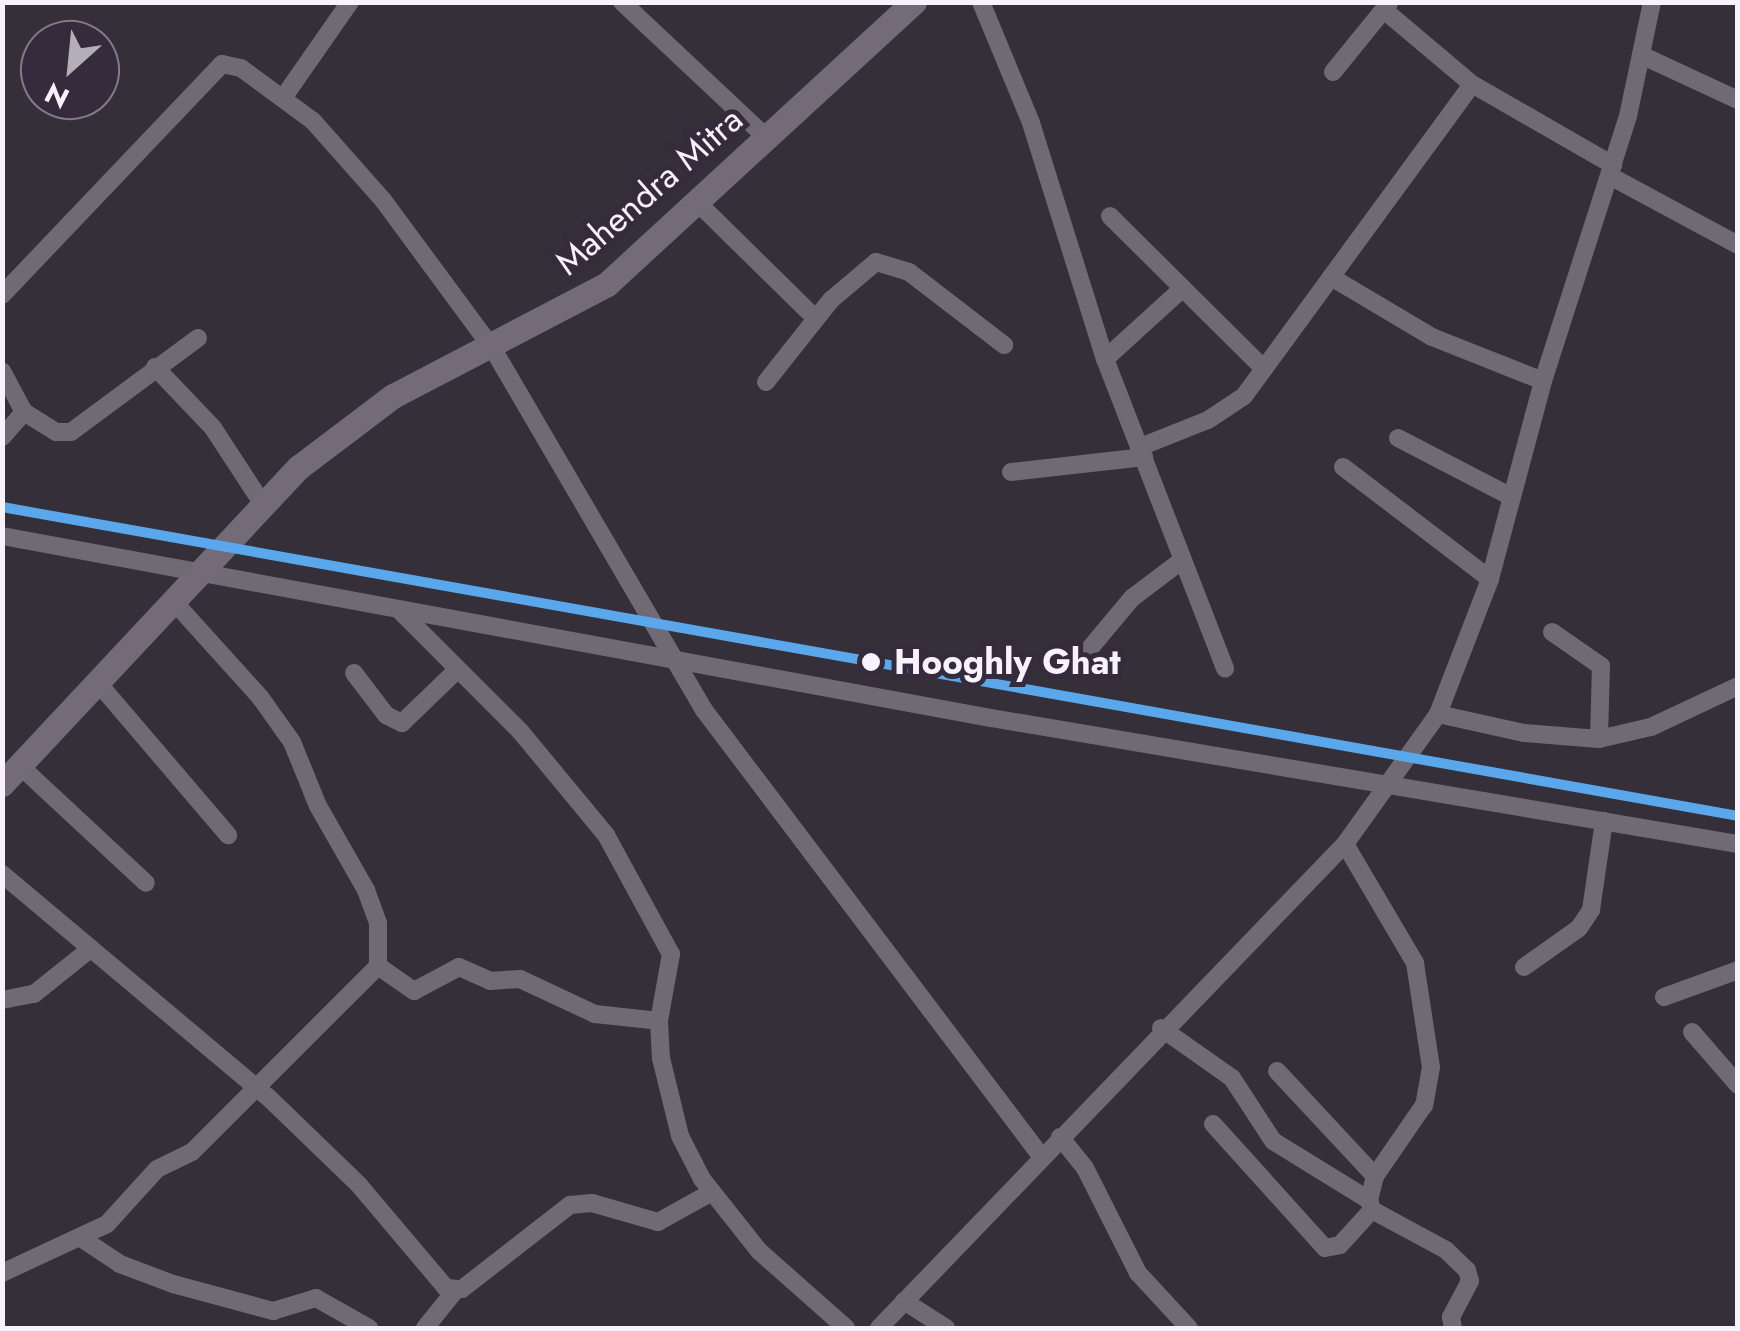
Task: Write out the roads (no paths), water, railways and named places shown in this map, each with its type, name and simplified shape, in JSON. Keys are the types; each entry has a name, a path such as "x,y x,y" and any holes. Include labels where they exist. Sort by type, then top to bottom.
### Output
{"main road":[{"name":"Mahendra Mitra","path":"11,774 205,575 262,503 335,437 393,396 492,349 606,284 699,204 914,2"}],"street":[{"path":"283,98 350,2"},
{"path":"622,2 766,137"},
{"path":"980,2 1031,123 1104,359 1224,669"},
{"path":"879,1328 1161,1028 1345,844 1438,714 1490,579 1543,380 1612,171 1652,2"},
{"path":"1333,72 1387,6 1472,84 1738,245"},
{"path":"1641,55 1738,100"},
{"path":"2,295 214,69 241,68 283,98 340,146 492,349 670,659 756,782 912,978 1041,1156"},
{"path":"1011,472 1142,452 1229,409 1264,369 1472,84"},
{"path":"699,204 816,319"},
{"path":"1110,216 1264,369"},
{"path":"766,382 864,267 888,262 1004,346"},
{"path":"1330,277 1432,337 1543,380"},
{"path":"1104,359 1183,288"},
{"path":"2,370 24,412 56,432 72,432 198,338"},
{"path":"155,367 213,428 262,503"},
{"path":"2,437 24,412"},
{"path":"1398,438 1512,497"},
{"path":"1343,467 1490,579"},
{"path":"2,536 670,659 1738,844"},
{"path":"1086,653 1132,598 1181,561"},
{"path":"2,1273 84,1240 157,1169 192,1152 378,966 378,923 366,890 318,806 292,742 260,696 176,605"},
{"path":"399,610 520,731 596,822 629,874 671,954 659,1021 661,1058 680,1136 712,1192 760,1251 846,1328"},
{"path":"1552,632 1601,666 1599,739"},
{"path":"354,673 386,715 402,723 458,670"},
{"path":"99,684 228,836"},
{"path":"1438,714 1524,733 1599,739 1651,727 1738,686"},
{"path":"11,774 146,883"},
{"path":"1524,966 1579,928 1591,910 1604,821"},
{"path":"1213,1124 1325,1248 1340,1245 1370,1205 1375,1176 1424,1105 1430,1067 1415,963 1345,844"},
{"path":"2,874 254,1086 359,1185 438,1282 455,1292"},
{"path":"2,1000 34,994 89,950"},
{"path":"378,966 414,991 459,967 490,981 520,979 595,1014 659,1021"},
{"path":"1664,997 1738,970"},
{"path":"1161,1028 1232,1078 1273,1140 1446,1250 1467,1270 1470,1281 1451,1317 1453,1328"},
{"path":"1692,1032 1738,1084"},
{"path":"1277,1071 1375,1176"},
{"path":"1060,1137 1085,1168 1138,1272 1189,1328"},
{"path":"424,1328 455,1292 570,1204 592,1203 658,1222 712,1192"},
{"path":"84,1240 162,1281 273,1312 316,1298 369,1328"},
{"path":"904,1301 946,1328"}],"place":[{"name":"Hooghly Ghat","path":"871,662"}]}
